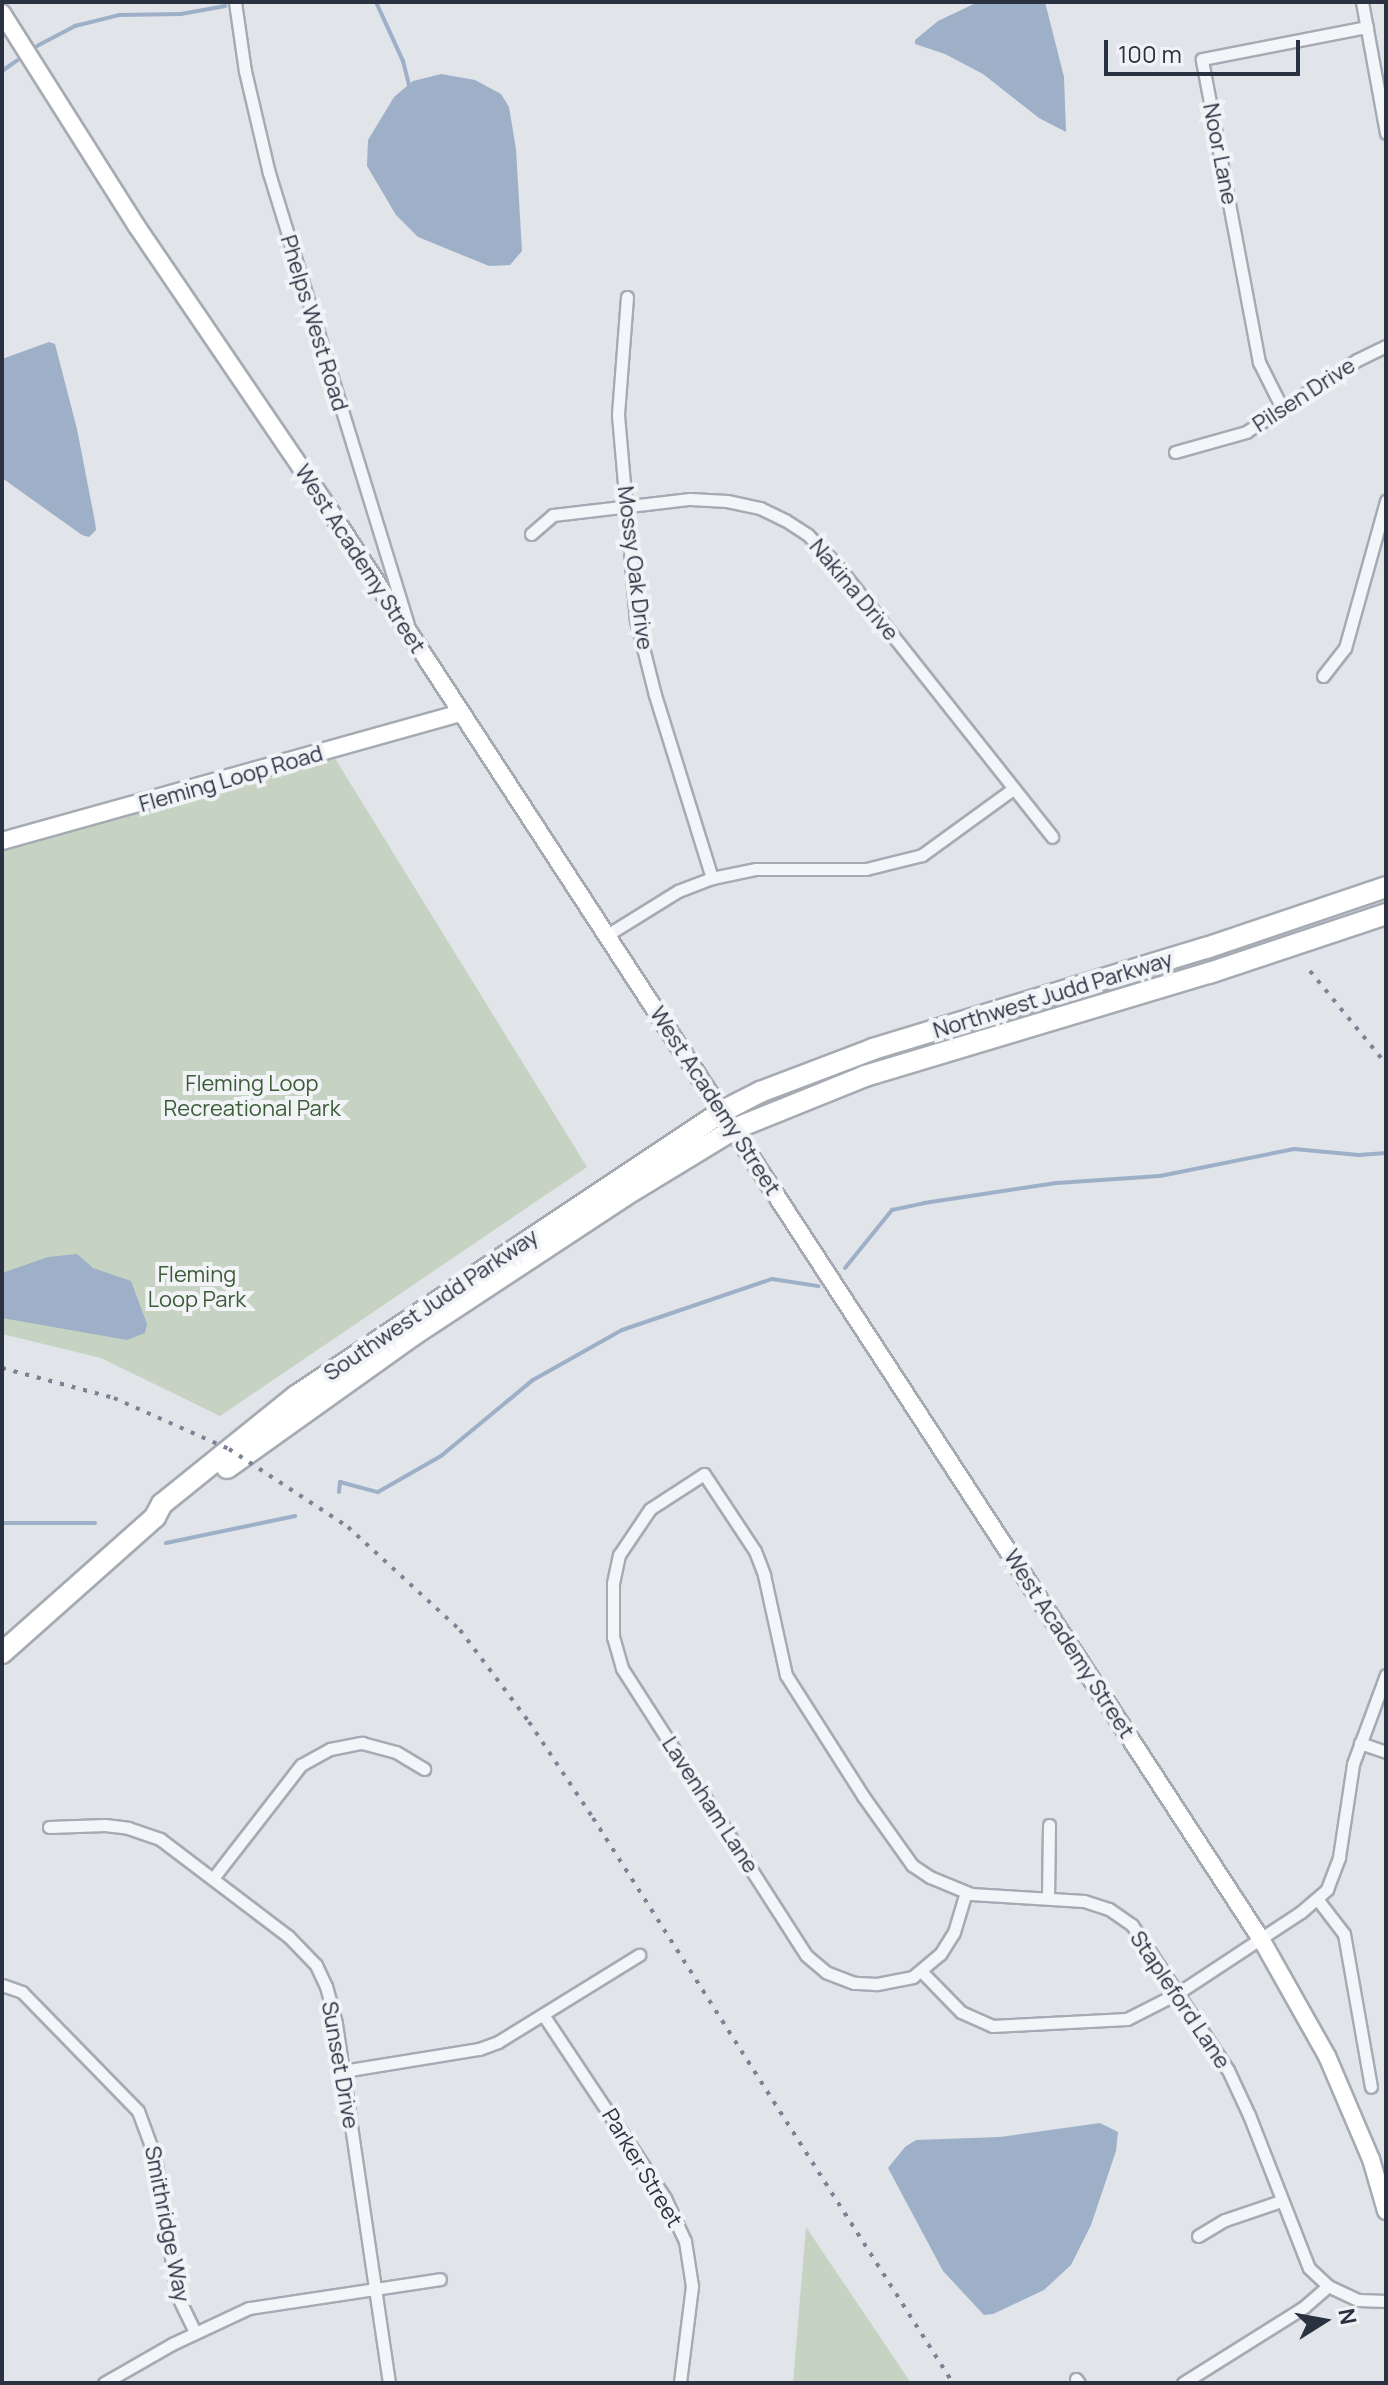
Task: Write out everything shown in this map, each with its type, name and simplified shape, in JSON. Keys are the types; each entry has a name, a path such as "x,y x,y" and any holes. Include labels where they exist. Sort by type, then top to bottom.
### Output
{"highway":[{"name":"Northwest Judd Parkway","path":"723,1111 873,1049 1206,948 1386,887"},
{"name":"Northwest Judd Parkway","path":"734,1129 879,1072 1209,973 1386,914"},
{"name":"Southwest Judd Parkway","path":"2,1653 155,1517 162,1504 351,1357 723,1111"},
{"name":"Southwest Judd Parkway","path":"155,1517 167,1513 412,1336 734,1129"}],"main road":[{"name":"West Academy Street","path":"2,13 136,225 723,1111 1261,1939 1327,2056 1371,2159 1386,2211"},
{"name":"Fleming Loop Road","path":"2,841 459,713"}],"street":[{"name":"Phelps West Road","path":"235,2 245,71 269,173 413,640"},
{"path":"1362,2 1386,133"},
{"name":"Noor Lane","path":"1283,410 1259,362 1202,59 1367,27"},
{"name":"Mossy Oak Drive","path":"627,297 618,415 636,620 655,695 712,878"},
{"name":"Pilsen Drive","path":"1175,452 1246,432 1357,360 1386,346"},
{"name":"Nakina Drive","path":"531,534 553,515 625,504 690,499 727,501 760,508 808,535 879,617 1052,837"},
{"path":"1323,676 1345,648 1386,501"},
{"path":"607,935 678,891 712,878 756,869 866,869 922,855 1013,789"},
{"name":"Stapleford Lane","path":"704,1474 755,1551 764,1575 786,1675 896,1845 912,1865 930,1877 966,1892 1084,1901 1109,1909 1132,1925 1228,2070 1309,2268 1328,2286"},
{"name":"Lavenham Lane","path":"704,1474 650,1509 619,1555 610,1609 613,1637 622,1668 806,1955 826,1972 854,1983 899,1982 922,1972"},
{"path":"966,1892 954,1932 922,1972 961,2012 992,2026 1127,2019 1178,1993 1318,1900 1333,1879 1339,1857 1348,1784 1386,1675"},
{"path":"214,1877 301,1765 330,1749 362,1743 396,1752 424,1769"},
{"path":"1360,1743 1386,1752"},
{"name":"Sunset Drive","path":"49,1827 81,1824 128,1828 160,1839 214,1877 302,1948 316,1965 326,1986 336,2024 389,2383"},
{"path":"1048,1898 1049,1825"},
{"path":"1318,1900 1344,1934 1371,2087"},
{"path":"343,2071 479,2049 544,2016 639,1955"},
{"name":"Smithridge Way","path":"2,1985 22,1992 138,2111 155,2157 177,2295 195,2332"},
{"name":"Parker Street","path":"544,2016 665,2198 685,2241 692,2286 680,2383"},
{"path":"1198,2236 1225,2220 1281,2201"},
{"path":"104,2383 195,2332 249,2308 440,2279"},
{"path":"1183,2383 1304,2307 1328,2286 1358,2300 1386,2301"}],"green space":[{"name":"Fleming Loop Recreational Park","path":"331,752 587,1167 220,1416 101,1358 2,1334 2,832"},
{"path":"1269,936 1272,944 938,1046 936,1041 963,1030"},
{"path":"806,2227 911,2383 793,2383"}],"water":[{"path":"978,2 1045,2 1064,77 1066,132 1039,118 983,74 945,54 915,44 915,40 938,21"},
{"path":"441,74 475,80 501,94 509,107 516,149 522,251 510,265 489,266 418,237 396,215 367,166 368,140 394,97 413,81"},
{"path":"49,342 55,344 77,429 96,530 89,537 2,478 2,359"},
{"path":"77,1254 93,1268 131,1281 147,1324 145,1333 127,1340 2,1318 2,1273 48,1257"},
{"path":"1100,2123 1118,2132 1116,2151 1091,2225 1071,2265 1044,2290 993,2314 984,2315 943,2271 888,2168 905,2147 916,2140 1000,2137"}],"waterway":[{"path":"376,2 403,61 410,89"},
{"path":"37,46 75,26 119,15 181,14 225,6"},
{"path":"2,71 18,60"},
{"path":"845,1268 892,1210 924,1203 1057,1183 1160,1176 1294,1149 1359,1155 1386,1153"},
{"path":"339,1492 340,1482 378,1492 441,1456 533,1380 622,1330 772,1279 818,1286"},
{"path":"166,1543 295,1516"},
{"path":"2,1523 95,1523"}],"railway":[{"path":"1310,971 1386,1064"},
{"path":"2,1368 114,1398 229,1449 348,1527 460,1630 529,1722 593,1818 953,2383"}],"park label":[{"name":"Fleming Loop Park","path":"197,1286"}]}
